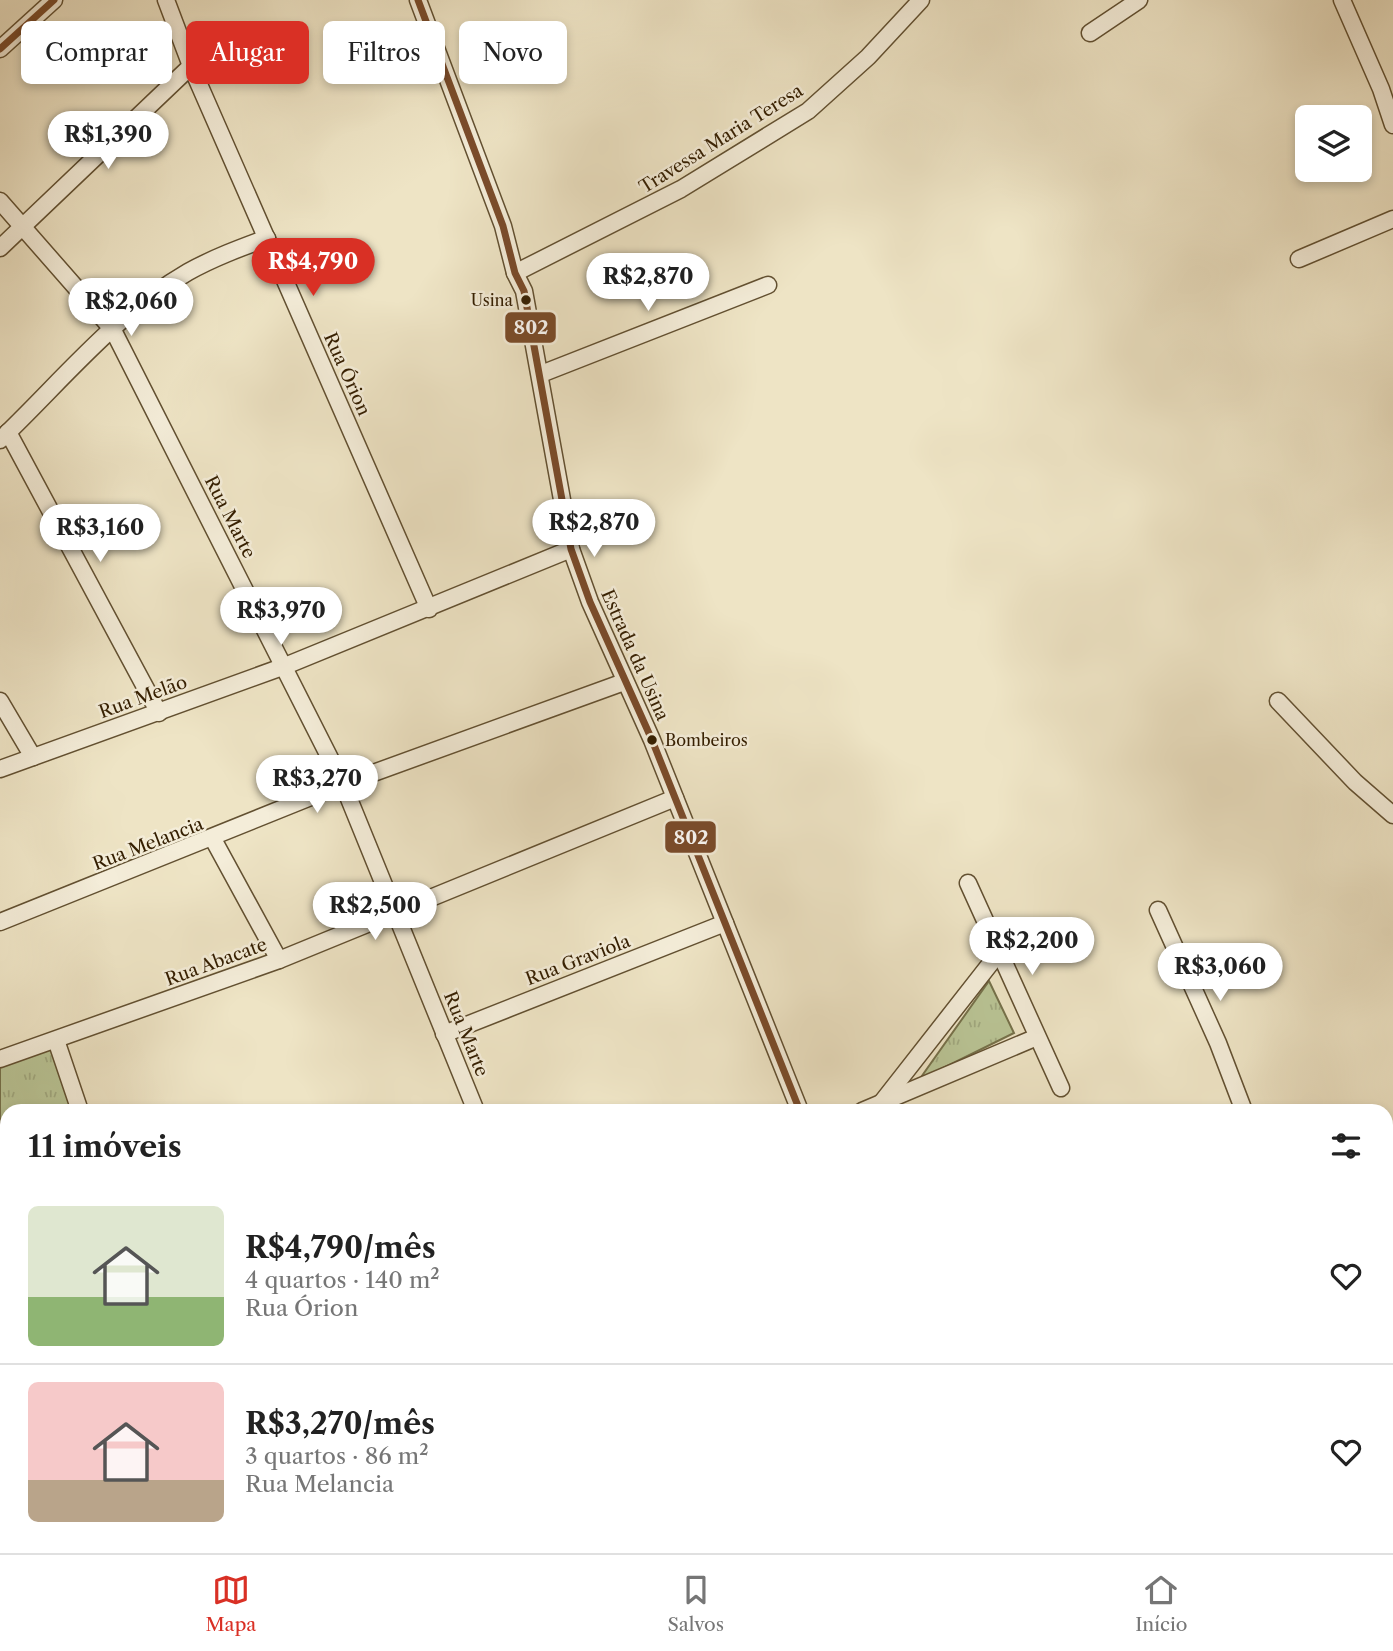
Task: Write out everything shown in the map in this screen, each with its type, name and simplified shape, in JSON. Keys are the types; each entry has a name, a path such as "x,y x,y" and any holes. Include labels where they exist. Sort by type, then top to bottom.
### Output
{"street":[{"path":"0,49 54,0"},
{"name":"Rua Órion","path":"166,0 186,53"},
{"name":"Estrada da Usina","path":"418,0 503,226 515,273 524,291 571,549 590,602 675,798 797,1104"},
{"name":"Travessa Maria Teresa","path":"515,273 681,189 808,111 868,57 920,0"},
{"path":"1090,33 1139,0"},
{"path":"1342,0 1387,86 1393,125"},
{"path":"0,248 186,71"},
{"name":"Rua Órion","path":"199,84 429,609"},
{"name":"Rua Marte","path":"0,201 113,330 343,785 473,1104"},
{"path":"1299,259 1393,219"},
{"path":"159,713 4,436 153,294 219,256 267,239"},
{"path":"541,374 768,285"},
{"name":"Rua Melão","path":"0,769 285,666 571,549"},
{"name":"Rua Melancia","path":"0,922 214,839 343,785 624,682"},
{"path":"0,701 33,757"},
{"path":"1278,701 1355,782 1393,815"},
{"name":"Rua Abacate","path":"2,1054 56,1040 279,960 397,914 675,798"},
{"path":"214,839 279,960"},
{"path":"968,883 1001,950 1061,1088"},
{"path":"1158,910 1218,1043 1241,1104"},
{"name":"Rua Graviola","path":"444,1034 725,923"},
{"path":"882,1102 1001,950"},
{"path":"878,1104 1037,1037"},
{"path":"56,1040 78,1104"}],"green space":[{"path":"989,981 1014,1033 919,1080"},
{"path":"51,1047 71,1104 0,1104 0,1066"}],"transit line":[{"name":"802","path":"0,49 54,0"},
{"name":"802","path":"418,0 503,226 515,273 524,291 571,549 590,602 652,740 797,1104"}],"place":[{"name":"Usina","path":"526,300"},
{"name":"Bombeiros","path":"652,740"}]}
